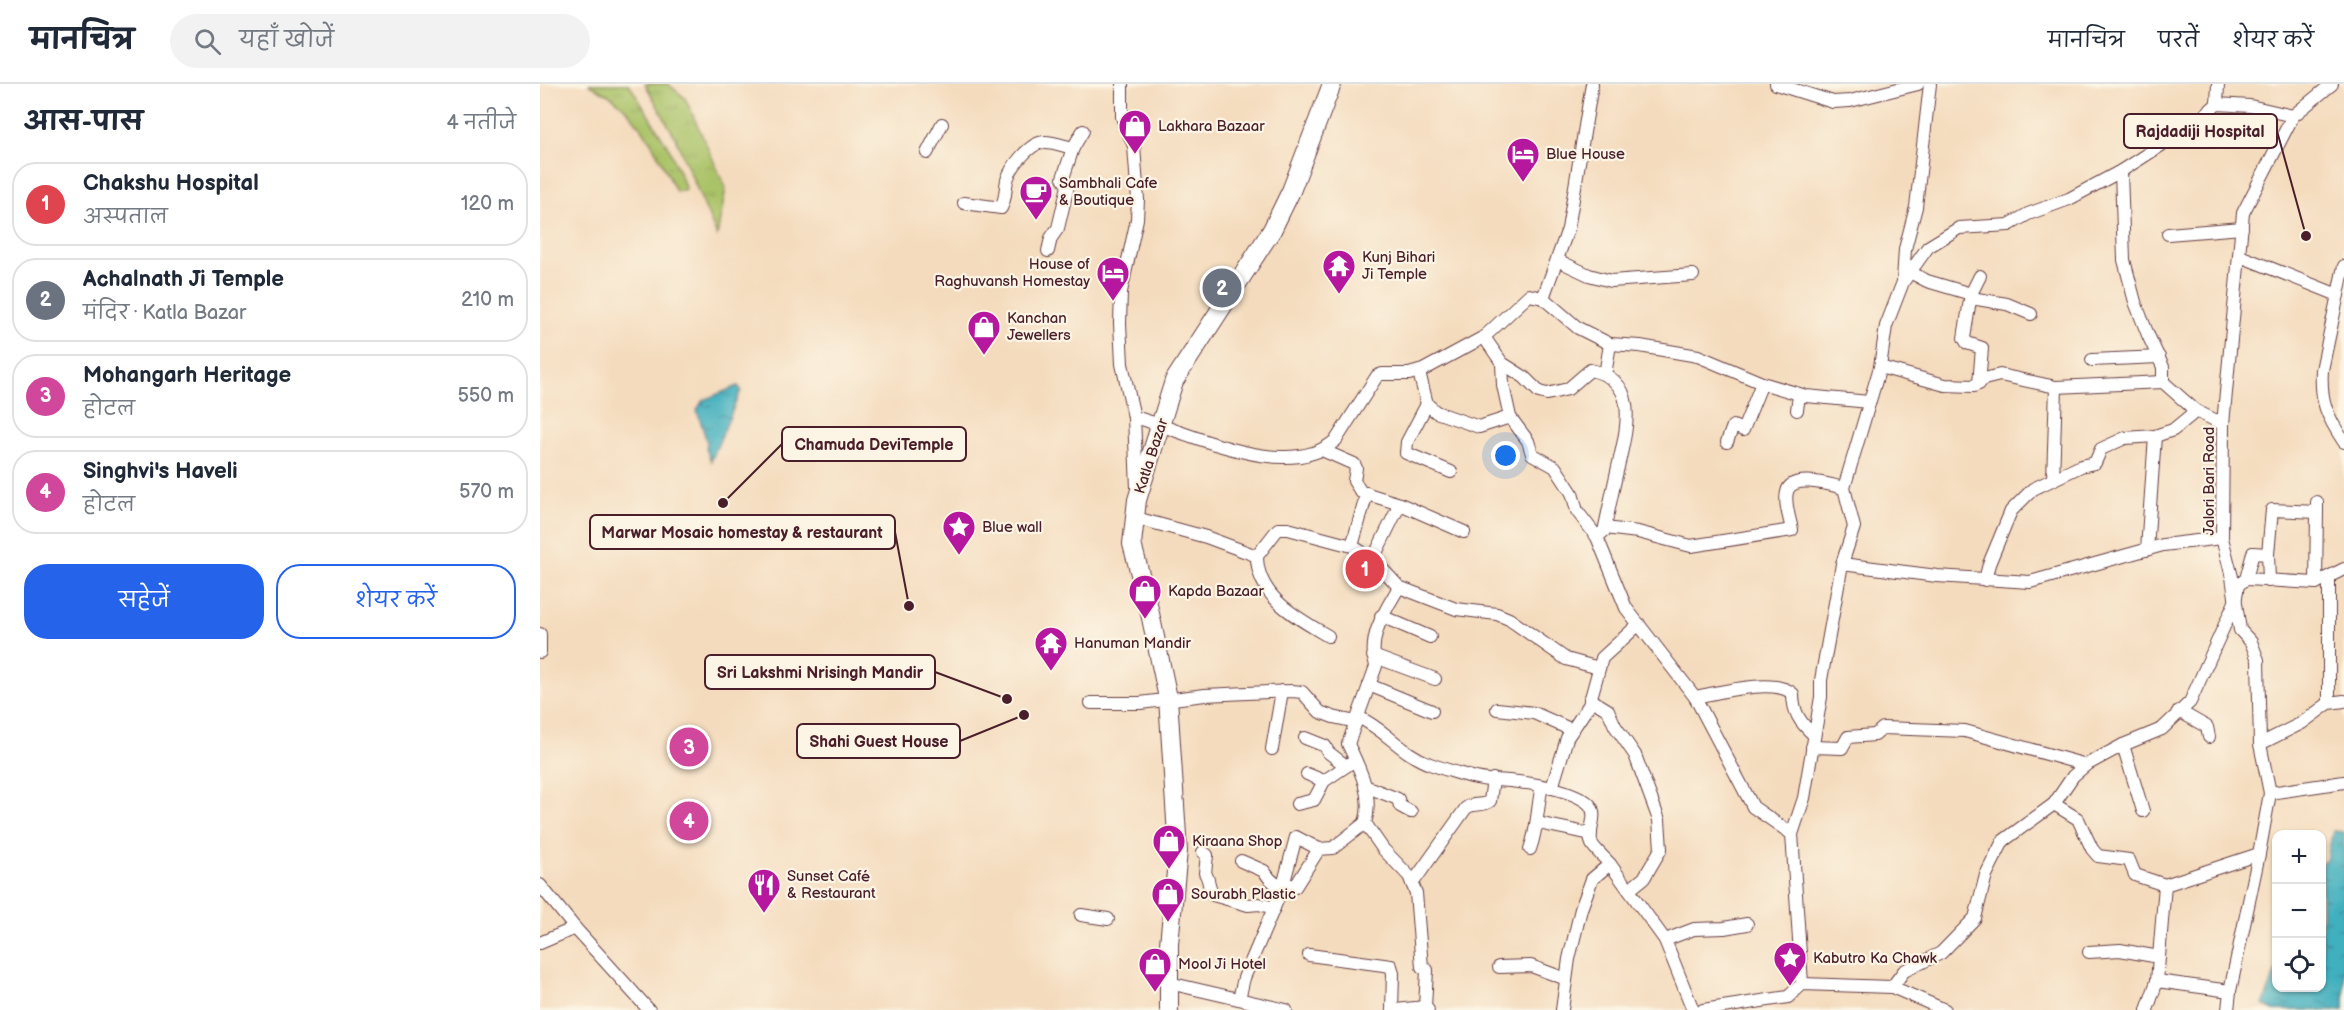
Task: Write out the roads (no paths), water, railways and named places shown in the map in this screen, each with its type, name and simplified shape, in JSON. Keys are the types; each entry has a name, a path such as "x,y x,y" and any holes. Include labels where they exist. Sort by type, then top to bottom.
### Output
{"street":[{"path":"1122,84 1122,117 1134,146 1138,200 1137,219 1120,300 1122,364 1134,417 1136,509 1257,556"},
{"name":"Katla Bazar","path":"1169,1010 1169,944 1178,851 1168,698 1148,604 1132,544 1136,509 1174,381 1277,220 1302,165 1332,84"},
{"path":"1544,298 1568,229 1592,84"},
{"path":"1776,84 1833,102 1850,101 1917,84"},
{"path":"1906,277 1905,249 1916,207 1930,84"},
{"path":"1703,1010 1787,1004 1802,984 1792,834 1804,798 1821,697 1821,680 1842,564 1854,527 1844,488 1880,367 1886,326 1906,277 1928,247 1959,228 2008,225 2028,214 2069,199 2121,171 2197,122 2217,104 2218,84"},
{"name":"Jalori Bari Road","path":"2228,1010 2270,793 2260,744 2258,660 2251,642 2240,630 2232,577 2222,538 2223,424 2243,213 2293,116 2332,84"},
{"path":"2217,104 2250,106 2293,116"},
{"path":"927,153 942,124"},
{"path":"1048,251 1051,238 1060,223 1068,186 1063,180 1072,148 1083,131"},
{"path":"964,203 1001,208 1005,200 1010,172 1019,157 1044,142 1072,148"},
{"path":"2121,171 2124,261 2135,303 2163,367 2163,382"},
{"path":"2168,234 2242,228"},
{"path":"2240,256 2338,296"},
{"path":"1557,260 1589,275 1611,280 1693,275"},
{"path":"2344,266 2322,370 2321,387 2322,402 2330,422 2344,442"},
{"path":"1979,384 1983,350 1980,346 1966,343 1964,338 1971,296 1980,276"},
{"path":"1906,277 2007,304 2031,314"},
{"path":"1134,417 1162,424 1246,453 1271,457 1296,456 1322,450 1336,440 1377,376 1419,372 1484,337 1529,295 1544,298 1578,328 1610,344 1640,346 1698,356 1762,383 1799,395 1869,402"},
{"path":"1484,337 1502,363 1524,377 1539,392 1547,394 1568,389 1588,371 1605,375 1620,387 1627,404 1628,416 1601,532"},
{"path":"1605,375 1610,344"},
{"path":"2092,360 2159,357"},
{"path":"1502,363 1503,385 1510,417 1528,441 1532,454 1555,467 1572,493 1577,511 1601,532 1626,609 1695,697 1753,807 1792,834"},
{"path":"1880,367 1945,386 1966,387 2000,375 2056,387 2163,382 2196,411 2223,424"},
{"path":"1419,372 1427,404 1436,412 1475,427 1510,417"},
{"path":"1727,442 1733,426 1743,430 1762,383"},
{"path":"2052,480 2056,387"},
{"path":"1797,410 1799,395"},
{"path":"1427,404 1407,442 1406,453 1451,472"},
{"path":"1985,580 1989,564 2011,511 2033,489 2081,466 2095,464 2101,449 2125,438 2155,436 2173,430 2196,411"},
{"path":"2147,549 2155,436"},
{"path":"1322,450 1354,464 1356,485 1361,492 1400,504 1464,532"},
{"path":"1601,532 1638,532 1691,546 1728,542 1792,530 1786,496 1788,488 1793,483 1812,482 1844,488"},
{"path":"1352,546 1367,493"},
{"path":"1373,559 1400,504"},
{"path":"2269,581 2268,554 2272,510 2317,507 2316,583"},
{"path":"1328,636 1290,613 1266,589 1257,569 1257,556 1278,530 1288,529 1352,546 1373,559 1399,587 1456,609 1497,615 1509,620 1566,658 1599,668"},
{"path":"1842,564 1937,576 2030,582 2163,545 2222,538"},
{"path":"1892,987 1904,971 1941,953 1975,918 1986,875 2003,841 2054,804 2073,776 2086,765 2123,745 2162,729 2193,697 2235,602 2238,585 2246,579 2253,553 2268,554"},
{"path":"2246,579 2316,583 2344,569"},
{"path":"2329,577 2329,703"},
{"path":"1239,999 1244,978 1285,886 1284,882 1296,837 1319,849 1333,848 1365,823 1368,808 1365,786 1351,763 1347,744 1376,666 1373,656 1382,616 1399,587"},
{"path":"1382,616 1430,637"},
{"path":"1530,849 1547,787 1572,730 1586,711 1602,658 1639,624"},
{"path":"540,634 542,650 540,652"},
{"path":"1373,656 1435,679"},
{"path":"1369,685 1432,711"},
{"path":"1695,697 1764,686 1782,687 1793,694 1794,710 1813,741 1842,748 1848,737 1875,735 1883,728 1965,731 2086,765"},
{"path":"1272,749 1282,691"},
{"path":"1091,703 1140,703 1168,698 1282,691 1302,692 1320,712 1333,717 1374,725 1404,751 1418,759 1455,772 1488,780 1547,787 1587,802 1592,806 1592,843 1611,864 1665,940 1693,1010"},
{"path":"1590,699 1608,710 1615,726 1635,754 1659,820 1661,849 1644,878 1629,890"},
{"path":"2260,744 2302,723 2329,703 2344,701"},
{"path":"1497,709 1534,713 1572,730"},
{"path":"2179,711 2207,727 2209,736"},
{"path":"1305,738 1325,746 1329,752 1351,763"},
{"path":"2123,745 2143,811"},
{"path":"1297,804 1314,800 1324,781 1351,763"},
{"path":"1307,774 1324,781"},
{"path":"1412,884 1466,808 1473,804 1485,804 1490,801 1493,779"},
{"path":"2270,793 2344,782"},
{"path":"1365,786 1398,800 1400,807 1411,812"},
{"path":"2054,804 2078,819 2092,849 2098,856 2129,860 2135,875 2165,885 2259,854"},
{"path":"1309,955 1391,966 1394,1010 1427,1009 1427,970 1422,967 1416,893 1409,876 1383,849 1365,823"},
{"path":"1538,823 1591,834"},
{"path":"1241,861 1256,866 1270,879 1285,886 1295,887 1319,849"},
{"path":"1203,852 1207,855 1205,873 1210,880 1210,891 1213,895 1248,905 1259,904 1274,908"},
{"path":"1562,1010 1566,979 1581,909 1592,879 1611,864"},
{"path":"540,885 575,928 649,1010"},
{"path":"2147,1010 2157,981 2165,885"},
{"path":"1081,915 1108,919"},
{"path":"1665,940 1694,929 1724,928 1747,924"},
{"path":"540,943 575,928"},
{"path":"2089,952 2120,950 2159,957"},
{"path":"1499,967 1531,966 1566,979"},
{"path":"2157,981 2230,991"},
{"path":"1169,983 1286,1010"},
{"path":"1802,984 1892,987 1946,1010"}],"water":[{"path":"738,386 741,390 711,461 697,410 703,400"},
{"path":"2333,831 2344,832 2344,1010 2274,1010 2263,1005 2272,981 2272,992 2326,992 2326,860"}],"place":[{"name":"Lakhara Bazaar","path":"1135,155"},
{"name":"Blue House","path":"1523,183"},
{"name":"Sambhali Cafe & Boutique","path":"1036,221"},
{"name":"Rajdadiji Hospital","path":"2306,236"},
{"name":"Achalnath Ji Temple","path":"1222,288"},
{"name":"Kunj Bihari Ji Temple","path":"1339,295"},
{"name":"House of Raghuvansh Homestay","path":"1113,302"},
{"name":"Kanchan Jewellers","path":"984,356"},
{"name":"Chamuda DeviTemple","path":"723,503"},
{"name":"Blue wall","path":"959,556"},
{"name":"Chakshu Hospital","path":"1365,569"},
{"name":"Marwar Mosaic homestay & restaurant","path":"909,606"},
{"name":"Kapda Bazaar","path":"1145,620"},
{"name":"Hanuman Mandir","path":"1051,672"},
{"name":"Sri Lakshmi Nrisingh Mandir","path":"1007,699"},
{"name":"Shahi Guest House","path":"1024,715"},
{"name":"Mohangarh Heritage","path":"689,747"},
{"name":"Singhvi's Haveli","path":"689,821"},
{"name":"Kiraana Shop","path":"1169,870"},
{"name":"Sunset Café & Restaurant","path":"764,914"},
{"name":"Sourabh Plastic","path":"1168,923"},
{"name":"Kabutro Ka Chawk","path":"1790,987"},
{"name":"Mool Ji Hotel","path":"1155,993"}]}
